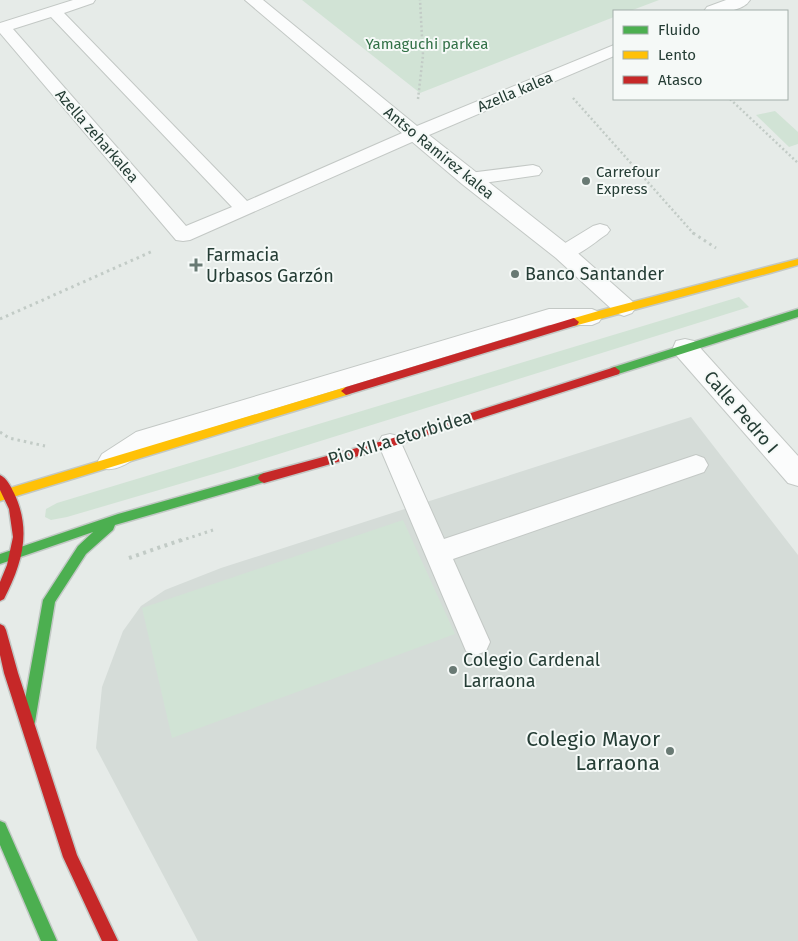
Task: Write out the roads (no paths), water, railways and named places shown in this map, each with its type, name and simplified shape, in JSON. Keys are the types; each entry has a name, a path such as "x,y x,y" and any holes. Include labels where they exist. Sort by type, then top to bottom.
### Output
{"main road":[{"path":"592,317 798,262"},
{"name":"Pio XII.a etorbidea","path":"0,559 118,519 390,443 798,313"},
{"path":"6,495 103,465"},
{"path":"0,480 20,521 18,553 9,580 0,595"},
{"path":"28,727 49,600 64,574 82,550 118,519"},
{"path":"0,630 28,727 70,858 110,941"},
{"path":"0,828 49,941"}],"street":[{"name":"Antso Ramirez kalea","path":"253,0 470,179 564,253 624,307"},
{"path":"716,10 742,0"},
{"name":"Azella kalea","path":"415,134 613,50"},
{"name":"Calle Pedro I","path":"685,348 798,475"}],"lane":[{"name":"Azella zeharkalea","path":"88,0 3,27 183,235 415,134"},
{"path":"54,11 244,209"},
{"path":"470,179 533,171"},
{"path":"564,253 600,230"},
{"path":"103,465 144,439 549,317 592,317"},
{"path":"390,443 476,642"},
{"path":"437,553 696,464"}],"place":[{"name":"Carrefour Express","path":"586,181"},
{"name":"Farmacia Urbasos Garzón","path":"196,265"},
{"name":"Banco Santander","path":"515,274"},
{"name":"Colegio Cardenal Larraona","path":"453,670"},
{"name":"Colegio Mayor Larraona","path":"670,751"}],"park label":[{"name":"Yamaguchi parkea","path":"427,44"}]}
